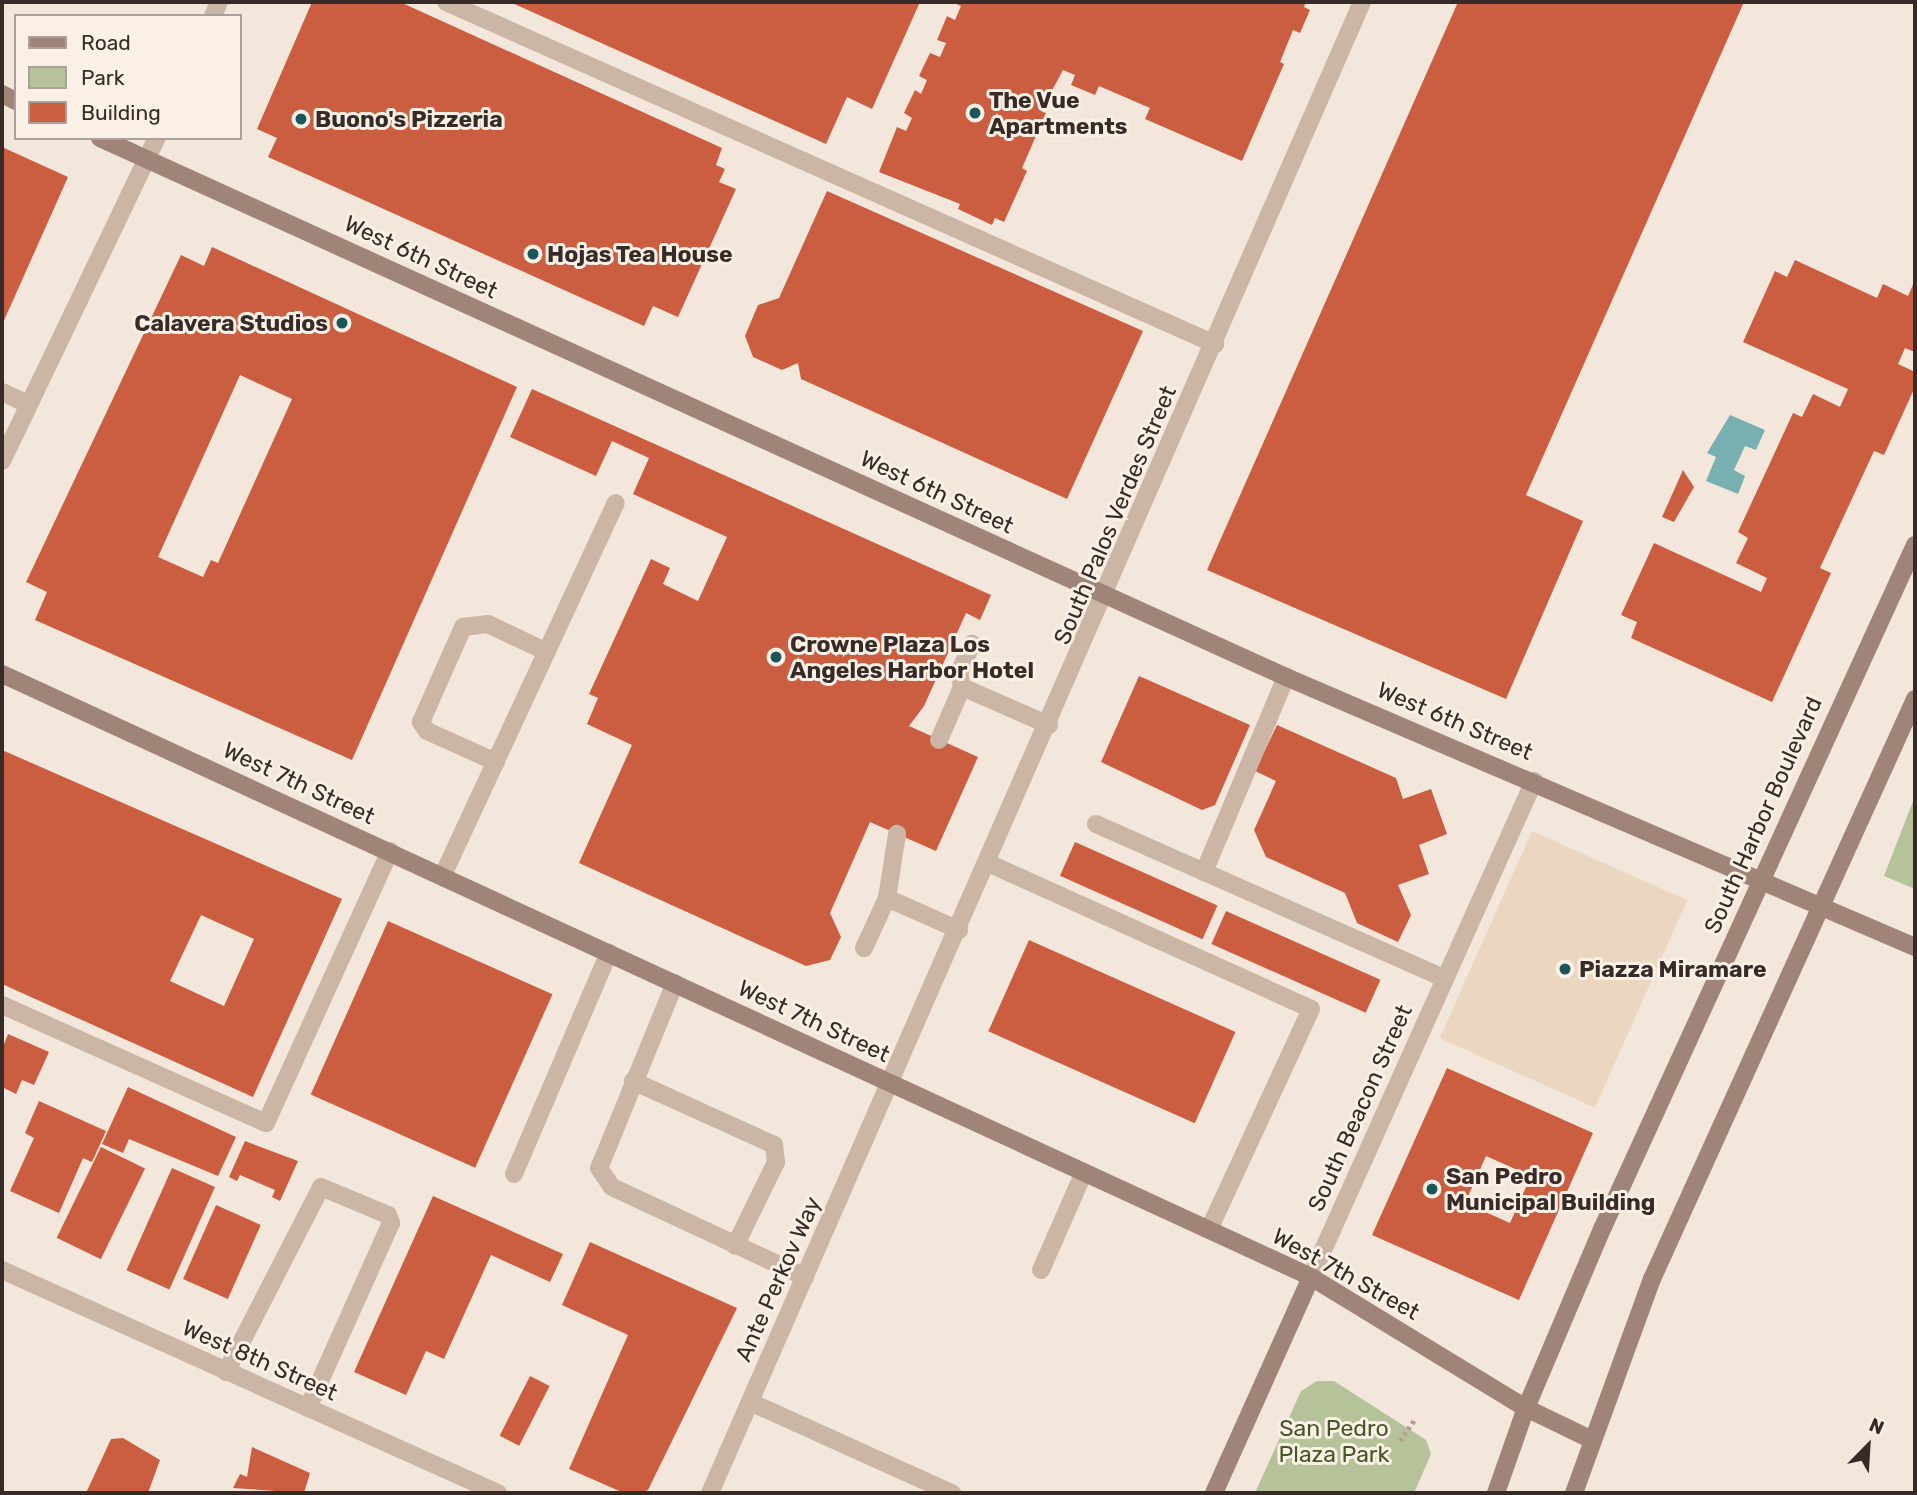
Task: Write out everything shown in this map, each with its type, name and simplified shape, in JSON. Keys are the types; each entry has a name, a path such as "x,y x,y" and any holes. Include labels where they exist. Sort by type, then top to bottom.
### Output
{"main road":[{"name":"West 6th Street","path":"105,140 1106,597 1286,677 1759,877 1915,947"},
{"name":"South Harbor Boulevard","path":"1496,1493 1525,1408 1759,877 1915,545"},
{"name":"West 7th Street","path":"2,674 1311,1277 1525,1408 1590,1439"},
{"path":"1574,1493 1590,1439 1652,1279 1819,904 1915,699"},
{"name":"South Beacon Street","path":"1214,1493 1311,1277"}],"street":[{"path":"446,2 1215,344"},
{"name":"South Palos Verdes Street","path":"890,1083 1106,597 1362,2"},
{"path":"2,461 156,140"},
{"path":"2,392 28,404"},
{"path":"443,875 616,503"},
{"path":"496,762 427,731 421,722 463,627 488,624 547,652"},
{"path":"939,740 962,687 959,673 971,644"},
{"path":"1204,872 1286,677"},
{"path":"962,687 1049,726"},
{"name":"South Beacon Street","path":"1311,1277 1534,780"},
{"path":"1096,824 1445,979"},
{"path":"864,948 887,898 897,834"},
{"path":"2,1005 266,1123 390,851"},
{"path":"988,863 1311,1009 1209,1230"},
{"path":"887,898 959,930"},
{"path":"514,1174 609,952"},
{"path":"675,983 599,1168 612,1187 805,1277"},
{"path":"634,1082 774,1145 776,1162 735,1246"},
{"name":"Ante Perkov Way","path":"710,1493 890,1083"},
{"path":"1041,1270 1084,1172"},
{"path":"226,1372 321,1187 388,1215 391,1223 308,1408"},
{"name":"West 8th Street","path":"2,1270 498,1493"},
{"path":"750,1402 952,1493"}],"path":[{"path":"1400,1441 1415,1419"}],"green space":[{"path":"1915,796 1915,889 1884,876"},
{"name":"San Pedro Plaza Park","path":"1317,1381 1334,1381 1426,1440 1431,1454 1414,1493 1255,1493 1301,1391"}],"shaded area":[{"name":"Piazza Miramare","path":"1532,831 1687,900 1595,1108 1440,1038"}],"water":[{"path":"1730,415 1765,430 1756,450 1745,446 1734,470 1745,476 1738,494 1706,481 1716,457 1707,453"}],"building":[{"path":"312,2 400,2 722,148 716,165 725,169 719,182 736,189 678,317 653,306 644,326 268,157 277,138 257,129"},
{"path":"510,2 920,2 872,109 847,97 826,144"},
{"name":"The Vue Apartments","path":"952,2 1306,2 1304,7 1310,10 1300,33 1293,30 1280,62 1284,64 1242,161 1145,119 1150,108 1099,86 1095,95 1071,85 1075,75 1063,70 1041,111 1046,113 1022,168 1027,171 1004,222 995,218 992,225 958,209 960,204 879,172 897,127 906,131 912,118 904,113 915,90 921,94 927,80 919,76 930,53 940,57 946,43 937,40 947,16 955,20 961,6"},
{"path":"1458,2 1744,2 1526,495 1583,521 1506,699 1207,570"},
{"path":"2,147 68,177 2,325"},
{"path":"827,191 1143,331 1067,499 801,379 798,363 782,370 753,357 745,336 758,305 779,298"},
{"path":"212,247 517,387 352,760 35,620 47,592 26,582 181,255 204,266","holes":["240,375 292,399 218,563 211,560 203,577 158,557"]},
{"path":"1795,260 1877,298 1883,284 1908,296 1915,280 1915,352 1905,348 1898,364 1915,372 1915,387 1884,455 1874,451 1820,568 1831,573 1772,702 1631,638 1637,622 1621,615 1654,543 1761,592 1767,578 1736,563 1748,538 1738,532 1793,413 1802,417 1813,394 1840,407 1848,389 1743,342 1775,271 1787,277"},
{"name":"Crowne Plaza Los Angeles Harbor Hotel","path":"532,389 991,595 980,620 966,613 924,706 909,726 978,757 936,851 870,822 830,913 841,937 830,960 806,966 579,863 632,745 587,724 598,698 589,694 651,559 670,568 663,584 698,601 727,537 633,494 649,458 612,441 596,476 510,437"},
{"path":"1683,470 1694,487 1674,522 1662,517"},
{"path":"1139,676 1250,725 1215,805 1202,810 1101,762"},
{"path":"1277,725 1396,778 1403,799 1431,789 1447,834 1419,845 1429,874 1398,885 1411,915 1398,942 1357,923 1345,893 1266,857 1254,830 1276,781 1255,771"},
{"path":"2,750 342,899 253,1097 2,984","holes":["201,915 254,939 224,1006 170,981"]},
{"path":"1075,842 1218,905 1202,939 1060,876"},
{"path":"1226,911 1380,980 1366,1013 1211,944"},
{"path":"388,921 552,994 475,1168 311,1095"},
{"path":"1029,940 1235,1032 1195,1123 988,1031"},
{"path":"8,1034 49,1052 34,1085 22,1080 16,1094 2,1087 2,1049"},
{"name":"San Pedro Municipal Building","path":"1447,1068 1593,1133 1519,1300 1372,1235","holes":["1486,1156 1531,1176 1510,1223 1465,1203"]},
{"path":"128,1087 236,1137 218,1176 129,1139 123,1153 102,1144"},
{"path":"39,1101 106,1131 92,1162 83,1158 59,1213 10,1191 34,1138 25,1133"},
{"path":"245,1141 298,1161 280,1201 272,1197 275,1190 240,1175 237,1181 229,1177"},
{"path":"101,1147 145,1168 101,1259 57,1238"},
{"path":"172,1168 215,1187 169,1289 126,1270"},
{"path":"433,1196 563,1254 550,1282 491,1255 444,1359 426,1351 406,1395 354,1372"},
{"path":"216,1205 261,1225 228,1299 183,1279"},
{"path":"590,1242 737,1308 648,1490 640,1493 624,1493 569,1469 628,1335 562,1305"},
{"path":"530,1376 550,1386 519,1446 500,1436"},
{"path":"123,1438 160,1460 148,1493 86,1493 111,1439"},
{"path":"252,1447 310,1473 304,1493 233,1488 240,1474 247,1477"}],"place":[{"name":"The Vue Apartments","path":"975,113"},
{"name":"Buono's Pizzeria","path":"301,119"},
{"name":"Hojas Tea House","path":"533,254"},
{"name":"Calavera Studios","path":"342,323"},
{"name":"Crowne Plaza Los Angeles Harbor Hotel","path":"776,657"},
{"name":"Piazza Miramare","path":"1565,969"},
{"name":"San Pedro Municipal Building","path":"1432,1189"}]}
